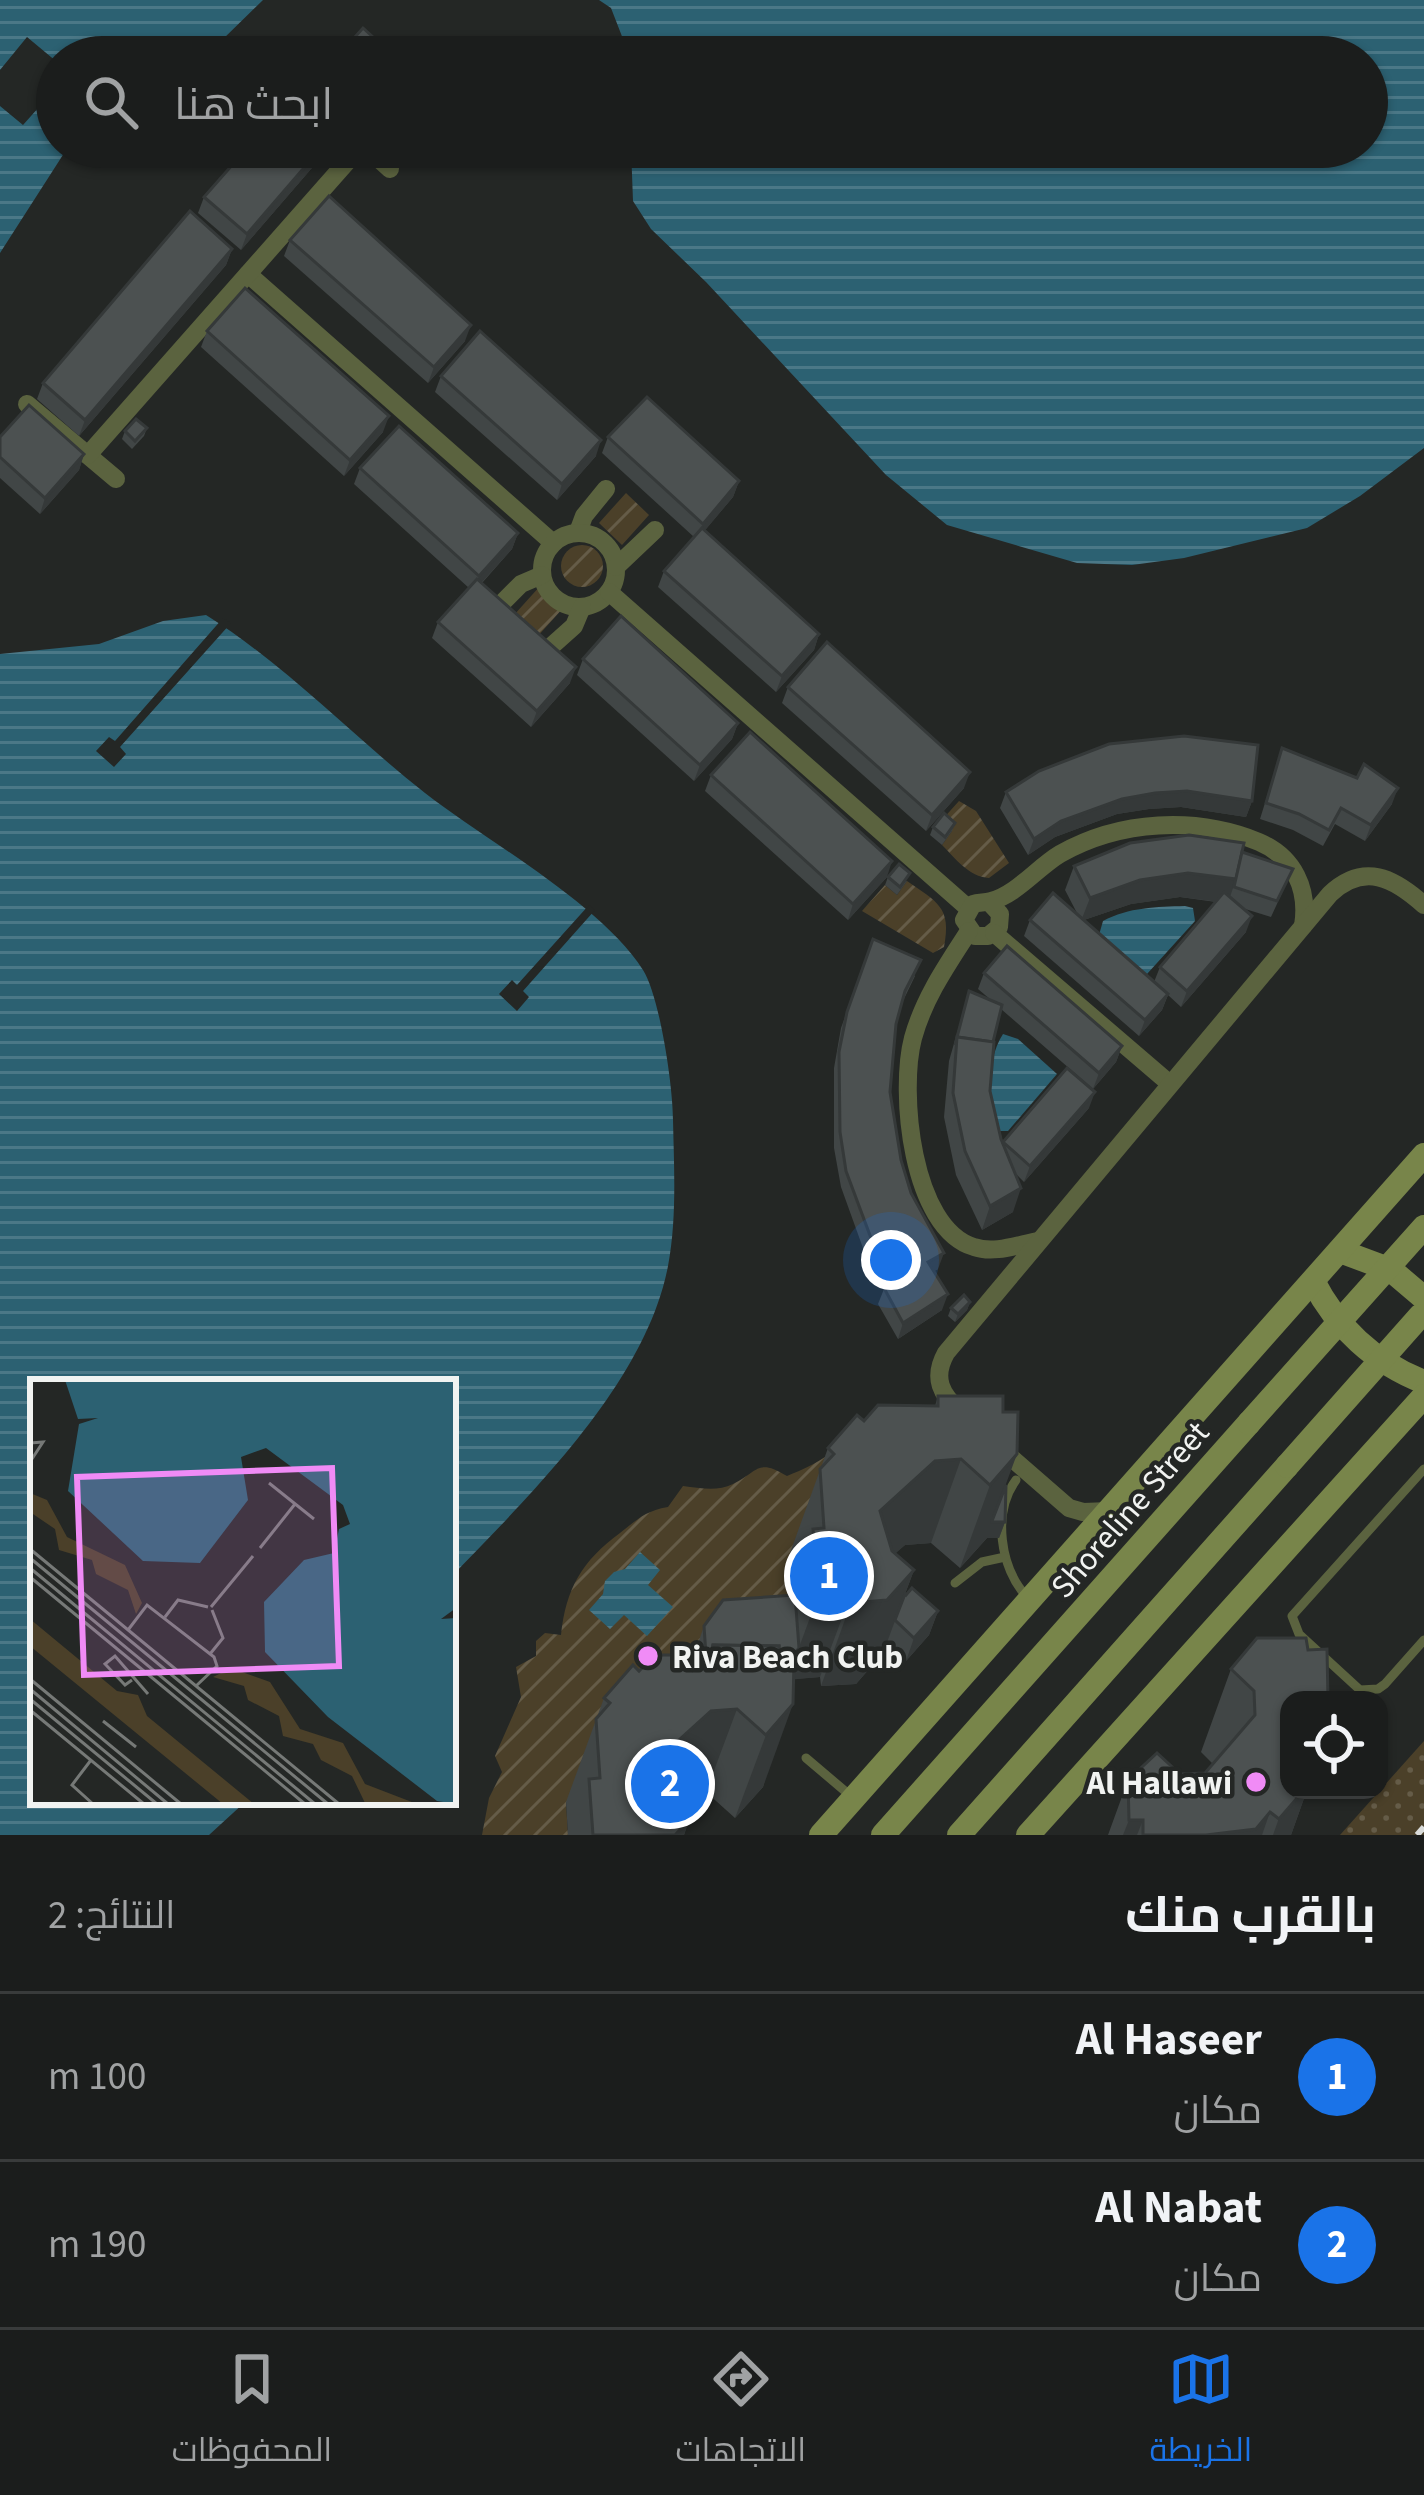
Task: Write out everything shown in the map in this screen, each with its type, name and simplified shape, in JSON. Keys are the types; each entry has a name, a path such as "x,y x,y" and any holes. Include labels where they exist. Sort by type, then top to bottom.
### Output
{"street":[{"path":"88,455 344,168"},
{"path":"248,274 552,542"},
{"path":"27,404 116,479"},
{"path":"578,532 584,516 606,489"},
{"path":"616,567 655,530"},
{"path":"578,532 603,541 616,567 610,592 601,601 582,607 554,598 542,575 552,542 578,532"},
{"path":"497,608 521,584 542,575"},
{"path":"610,592 968,908"},
{"path":"546,651 574,626 582,607"},
{"path":"994,933 981,937 969,931 964,920 968,908 979,901 989,902 1090,840 1141,827 1195,826 1247,837 1281,854 1303,892 1303,926"},
{"path":"1108,1511 1078,1512 1065,1505 952,1404 940,1387 938,1373 946,1354 1339,886 1360,876 1395,881 1424,905"},
{"path":"989,902 1000,914 994,933"},
{"path":"969,931 931,990 913,1039 906,1091 911,1144 939,1216 959,1240 989,1250 1038,1240"},
{"path":"994,933 1169,1083"},
{"path":"821,1835 1424,1156"},
{"name":"Shoreline Street","path":"884,1835 1424,1227"},
{"path":"1340,1251 1391,1270 1424,1298"},
{"path":"1313,1281 1354,1338 1390,1366 1424,1382"},
{"path":"958,1835 1424,1311"},
{"path":"1028,1835 1053,1815 1424,1396"},
{"path":"986,1835 995,1794"}],"lane":[{"path":"1424,1469 1292,1616 1299,1634 1360,1690 1385,1684 1424,1640"},
{"path":"1016,1480 1003,1507 1005,1557 1013,1581 1030,1600"},
{"path":"955,1583 982,1562 1005,1557"},
{"path":"806,1759 854,1798"}],"shaded area":[{"path":"626,493 649,515 622,545 599,523"},
{"path":"582,545 597,551 603,566 597,581 582,587 567,581 561,566 567,551"},
{"path":"541,585 564,607 537,637 514,615"},
{"path":"959,801 976,811 1009,863 989,878 969,871 942,845 952,831 941,821"},
{"path":"907,881 944,914 944,947 933,953 862,911 885,885 897,895"},
{"path":"920,1405 957,1416 794,1611 693,1657 566,1803 568,1835 482,1835 489,1798 502,1772 495,1756 521,1697 516,1667 536,1656 536,1641 545,1633 561,1635 572,1589 595,1554 642,1516 668,1507 683,1486 721,1488 764,1467 787,1476 828,1455 856,1420 876,1421"},
{"path":"1424,1741 1424,1835 1340,1835 1372,1799 1388,1799 1388,1781"}],"water":[{"path":"0,0 263,0 226,36 36,36 36,168 55,168 0,253"},
{"path":"599,0 1424,0 1424,448 1307,528 1184,558 1132,565 1077,563 947,525 886,475 651,229 633,201 632,168 1388,168 1388,36 622,36 611,8"},
{"path":"206,615 235,635 425,793 542,875 624,945 649,983 668,1065 674,1174 671,1248 656,1309 611,1393 550,1472 456,1572 456,1379 30,1379 30,1805 242,1805 209,1835 0,1835 0,654 99,644 163,621"},
{"path":"1193,908 1195,921 1147,974 1140,974 1099,935 1103,921 1123,913"},
{"path":"1003,1034 1018,1039 1057,1074 1008,1131 995,1131 991,1069"},
{"path":"640,1552 660,1570 648,1585 673,1607 647,1636 624,1615 610,1629 589,1610 603,1594 605,1581"}],"pier":[{"path":"27,37 36,44 36,110 23,125 0,106 0,70"},
{"path":"223,618 231,623 120,747 126,754 114,767 96,751 109,737 115,741"},
{"path":"589,905 595,910 523,991 529,997 517,1011 499,994 512,980 517,985"}],"building":[{"path":"230,168 304,168 247,234 204,197"},
{"path":"329,196 471,325 434,367 290,240"},
{"path":"190,211 232,249 85,420 43,383"},
{"path":"245,288 389,416 350,460 207,331"},
{"path":"480,331 601,440 562,484 441,376"},
{"path":"647,397 739,481 703,524 608,437"},
{"path":"29,405 84,454 45,498 0,457 0,437"},
{"path":"136,419 147,428 135,441 125,431"},
{"path":"399,426 518,533 479,576 360,468"},
{"path":"702,528 819,634 782,676 664,571"},
{"path":"477,579 576,667 537,711 438,622"},
{"path":"621,616 738,723 700,765 583,659"},
{"path":"827,642 970,772 932,815 788,687"},
{"path":"750,732 892,861 853,904 711,775"},
{"path":"1184,736 1258,745 1252,801 1187,791 1155,793 1122,799 1061,821 1034,839 1006,792 1039,771 1109,744"},
{"path":"1282,748 1357,778 1364,764 1398,788 1371,825 1341,808 1329,830 1266,803"},
{"path":"944,813 955,823 945,837 933,827"},
{"path":"1189,835 1244,843 1236,879 1188,873 1140,880 1090,898 1074,866 1130,843"},
{"path":"1242,852 1293,869 1277,901 1234,887"},
{"path":"899,864 910,873 900,887 888,877"},
{"path":"1224,892 1252,916 1187,991 1160,967"},
{"path":"1053,893 1168,994 1145,1020 1030,920"},
{"path":"873,939 921,960 905,991 896,1024 890,1092 911,1193 944,1253 928,1262 948,1294 903,1323 884,1288 894,1281 874,1246 846,1171 840,1132 839,1052 847,1012"},
{"path":"1007,946 1122,1046 1099,1073 984,973"},
{"path":"969,991 1002,1005 993,1042 957,1037"},
{"path":"957,1037 994,1042 990,1091 1001,1139 1021,1188 990,1206 965,1151 953,1093"},
{"path":"1067,1068 1095,1092 1030,1166 1003,1142"},
{"path":"964,1295 970,1302 958,1314 951,1308"},
{"path":"938,1396 1003,1396 1003,1412 1018,1412 1017,1454 990,1485 961,1459 935,1461 880,1511 892,1551 914,1570 887,1600 851,1603 851,1594 818,1596 813,1529 824,1528 820,1469 834,1454 828,1448 857,1415 864,1421 878,1405 938,1406"},
{"path":"1006,1485 1005,1522 992,1522 992,1521"},
{"path":"912,1588 938,1611 914,1638 895,1620"},
{"path":"795,1595 799,1648 789,1661 779,1661 779,1646 713,1645 706,1655 704,1626 723,1600"},
{"path":"1257,1638 1306,1638 1308,1650 1327,1649 1328,1691 1280,1691 1280,1799 1296,1799 1279,1819 1270,1812 1256,1829 1143,1835 1143,1820 1129,1820 1128,1780 1157,1753 1180,1774 1205,1773 1255,1715 1254,1691 1231,1669"},
{"path":"713,1645 779,1646 779,1661 794,1662 793,1704 766,1735 737,1709 711,1711 659,1760 668,1800 689,1820 675,1835 593,1835 589,1779 600,1778 596,1719 610,1703 604,1698 633,1665 639,1671 654,1655 713,1655"}],"railway":[{"path":"1417,1835 1424,1827"}],"place":[{"name":"Al Haseer","path":"829,1576"},
{"name":"Riva Beach Club","path":"648,1656"},
{"name":"Al Hallawi","path":"1256,1782"},
{"name":"Al Nabat","path":"670,1784"}]}
